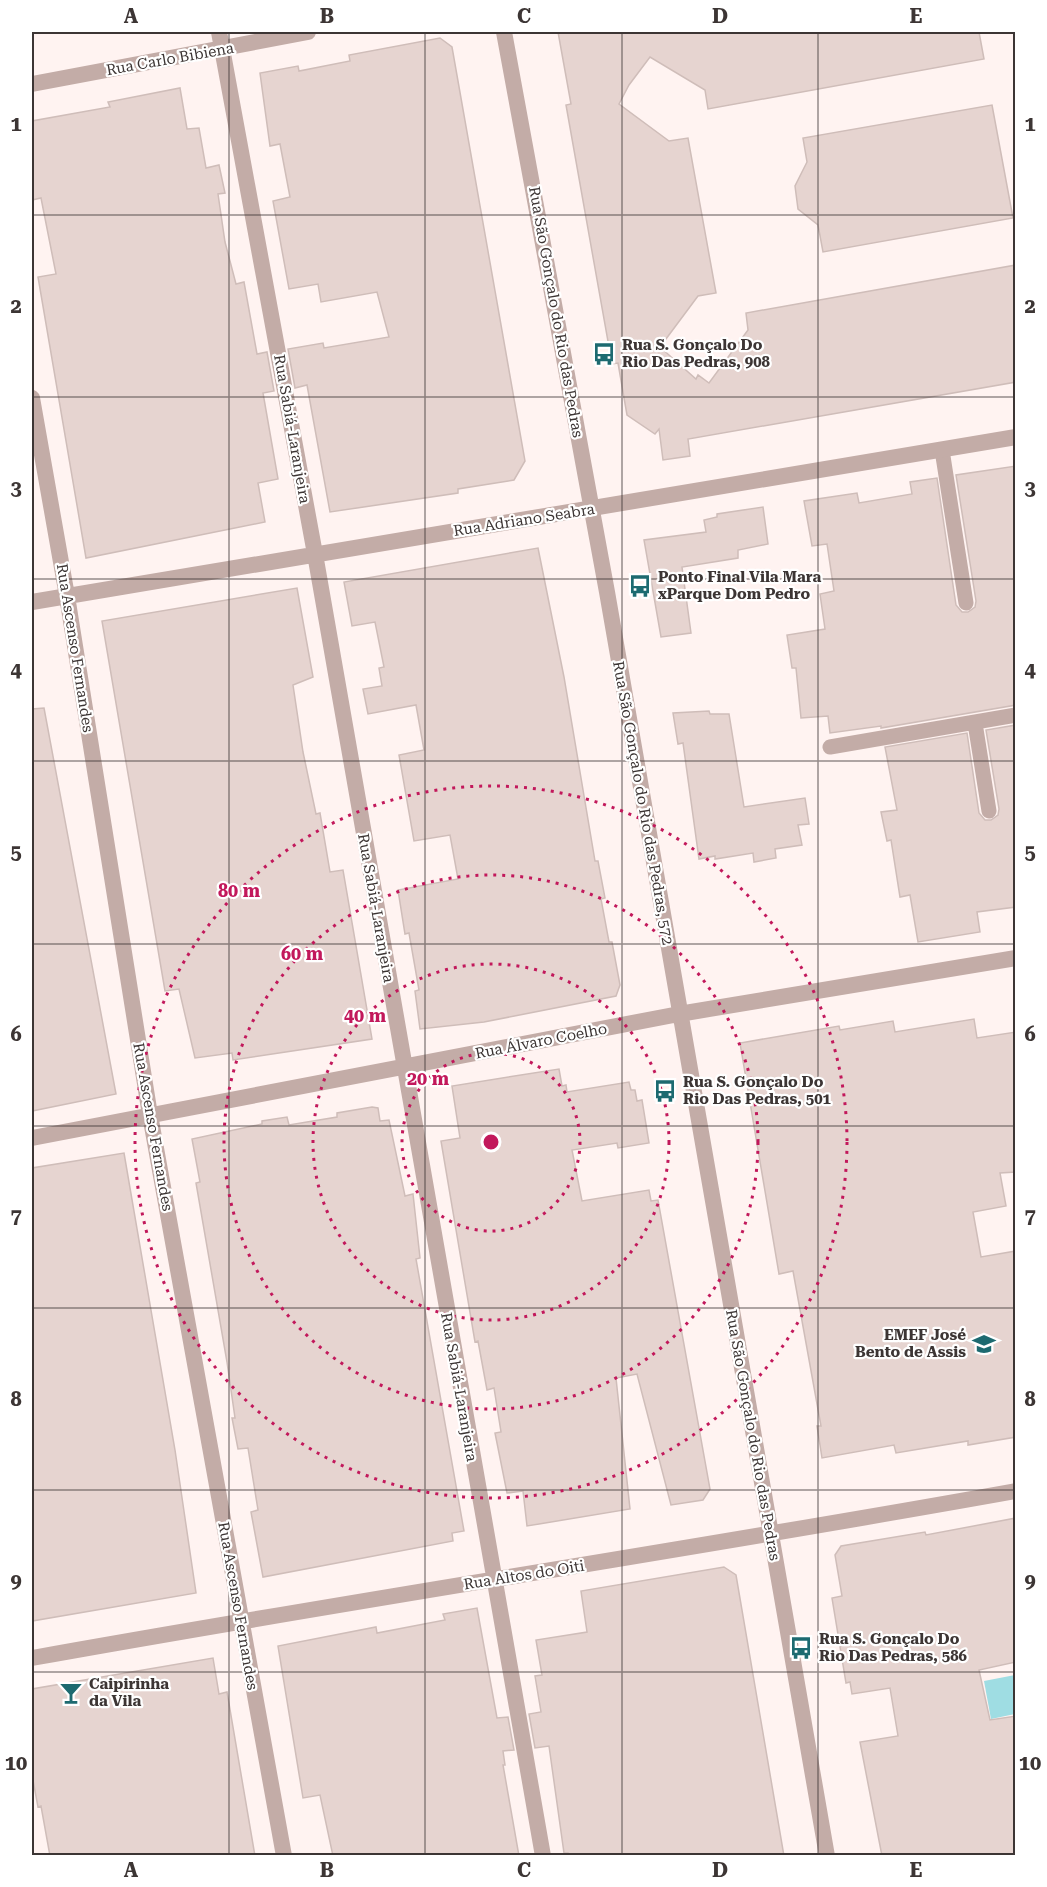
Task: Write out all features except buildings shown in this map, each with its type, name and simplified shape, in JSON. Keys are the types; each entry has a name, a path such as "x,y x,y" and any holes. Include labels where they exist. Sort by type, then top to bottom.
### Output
{"street":[{"name":"Rua Sabiá-Laranjeira","path":"219,32 315,554 403,1067 543,1856"},
{"name":"Rua Carlo Bibiena","path":"32,84 308,32"},
{"name":"Rua São Gonçalo do Rio das Pedras","path":"504,32 607,592"},
{"name":"Rua Ascenso Fernandes","path":"32,398 67,596 150,1115 284,1856"},
{"name":"Rua Adriano Seabra","path":"32,602 1016,437"},
{"name":"Rua São Gonçalo do Rio das Pedras, 572","path":"607,592 680,1014"},
{"name":"Rua Álvaro Coelho","path":"32,1138 680,1014 1016,958"},
{"name":"Rua São Gonçalo do Rio das Pedras","path":"680,1014 827,1856"},
{"name":"Rua Altos do Oiti","path":"32,1658 240,1620 771,1535 1016,1491"}],"lane":[{"path":"942,450 966,603"},
{"path":"830,747 1016,715"},
{"path":"975,723 989,811"}],"water":[{"path":"1015,1675 1015,1714 991,1719 984,1681"}],"place":[{"name":"Rua S. Gonçalo Do Rio Das Pedras, 908","path":"604,354"},
{"name":"Ponto Final Vila Mara xParque Dom Pedro","path":"640,586"},
{"name":"Rua S. Gonçalo Do Rio Das Pedras, 501","path":"665,1091"},
{"name":"EMEF José Bento de Assis","path":"984,1344"},
{"name":"Rua S. Gonçalo Do Rio Das Pedras, 586","path":"801,1648"},
{"name":"Caipirinha da Vila","path":"71,1693"}]}
